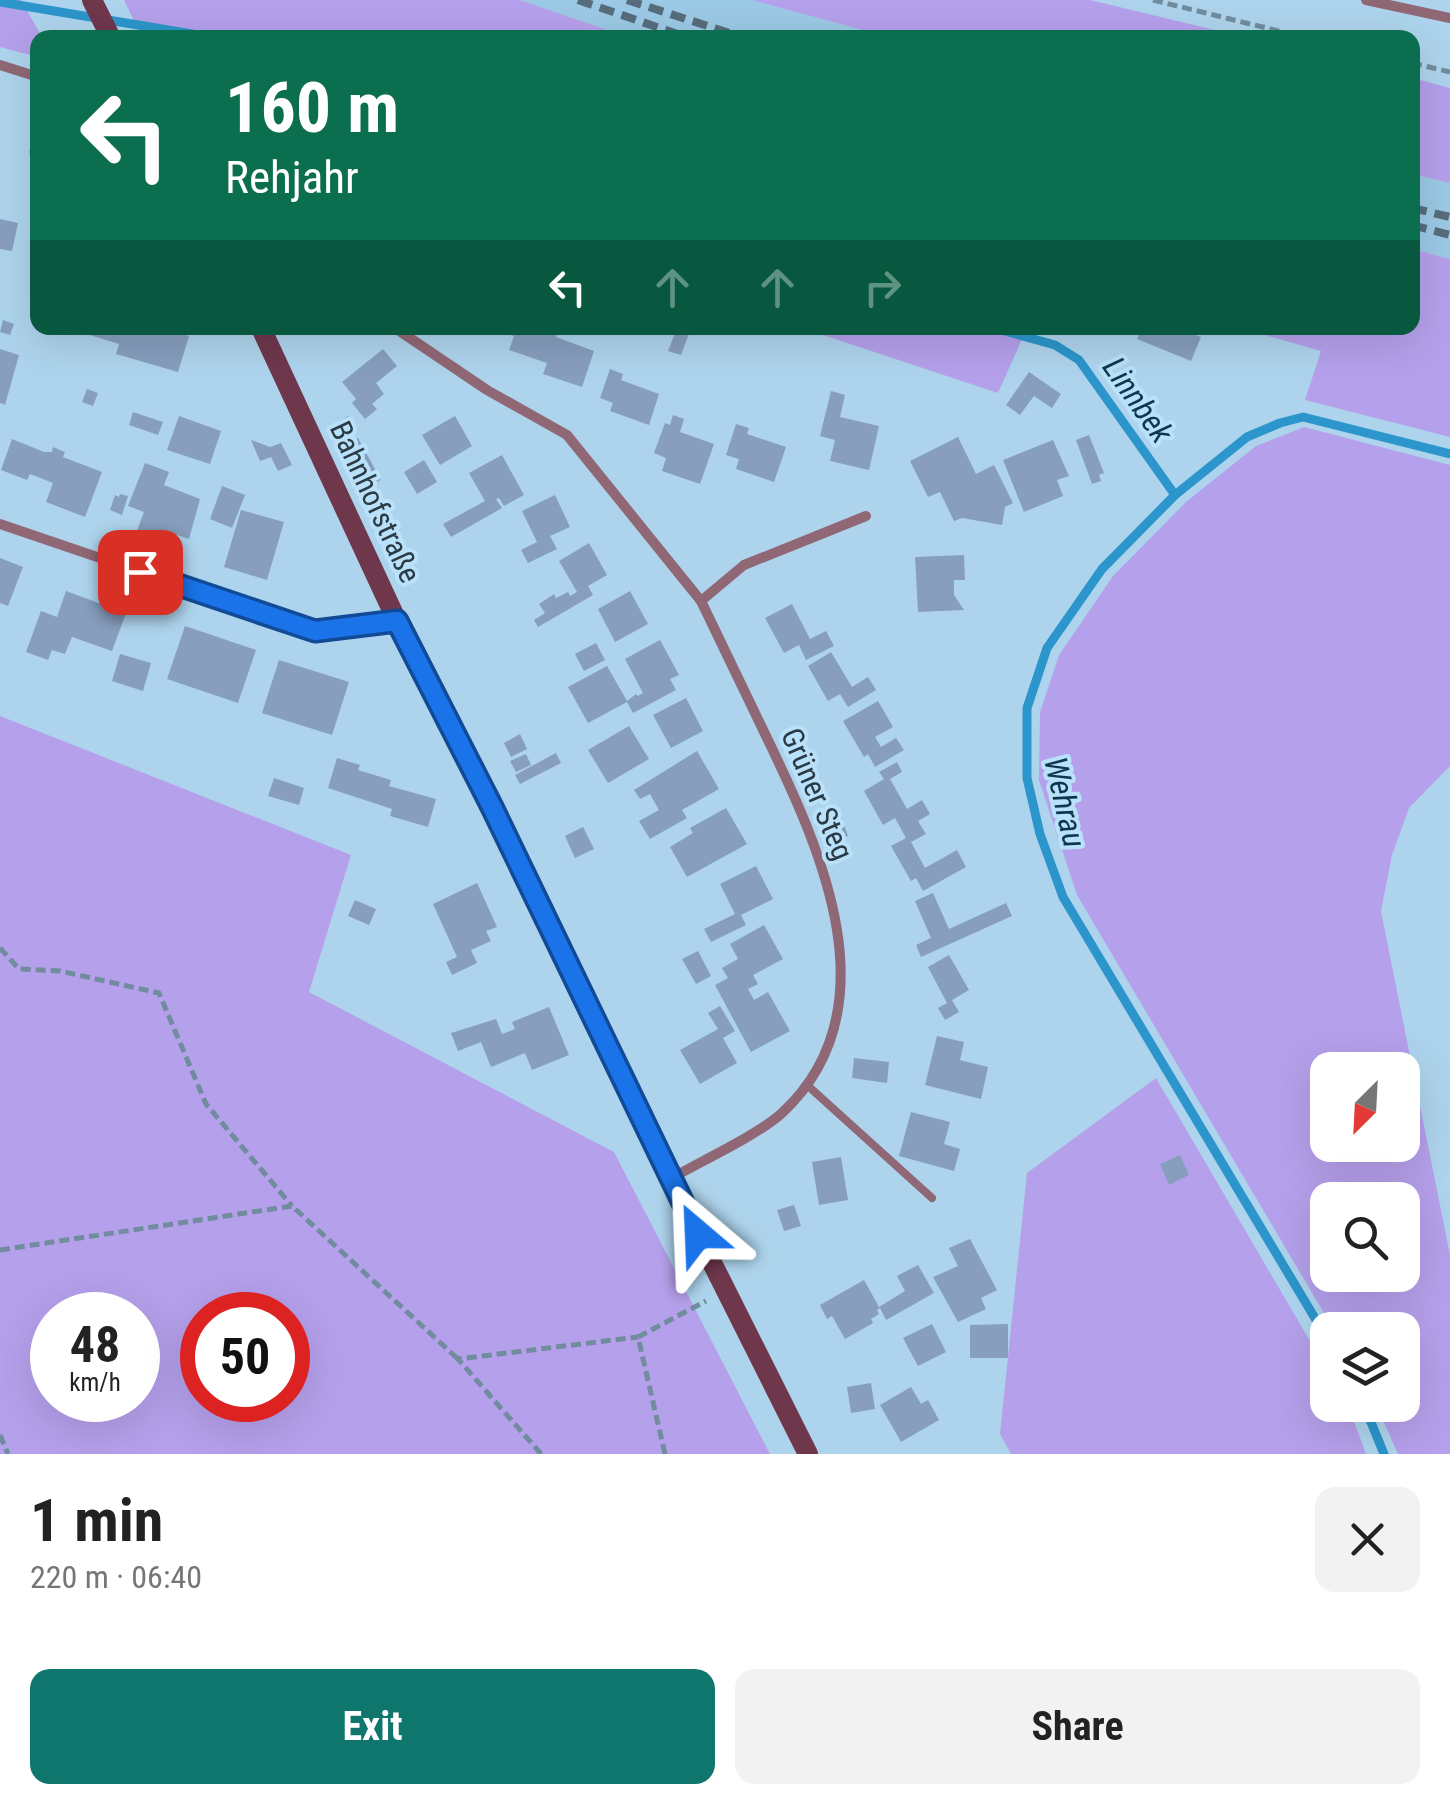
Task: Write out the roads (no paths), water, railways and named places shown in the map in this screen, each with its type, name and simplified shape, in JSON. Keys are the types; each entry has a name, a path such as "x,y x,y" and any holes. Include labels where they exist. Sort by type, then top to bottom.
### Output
{"main road":[{"path":"92,0 107,30"},
{"name":"Bahnhofstraße","path":"264,335 397,621 808,1454"}],"street":[{"path":"1366,0 1450,18"},
{"path":"0,66 30,75"},
{"name":"Grüner Steg","path":"405,335 487,390 567,435 701,601 808,824 827,880 839,936 840,983 833,1030 822,1059 780,1115 670,1178"},
{"path":"701,601 744,565 866,516"},
{"path":"0,524 315,631 397,621"}],"lane":[{"path":"807,1084 932,1198"}],"waterway":[{"name":"Linnbek","path":"0,2 168,30"},
{"name":"Linnbek","path":"1019,335 1055,345 1079,360 1175,495"},
{"name":"Wehrau","path":"1311,1312 1063,897 1040,834 1027,778 1027,708 1047,648 1102,569 1175,495 1247,437 1303,417 1450,454"},
{"name":"Wehrau","path":"1371,1422 1384,1454"}],"railway":[{"path":"578,0 666,30"},
{"path":"627,0 720,30"},
{"path":"1420,210 1450,217"},
{"path":"1420,227 1450,235"}]}
